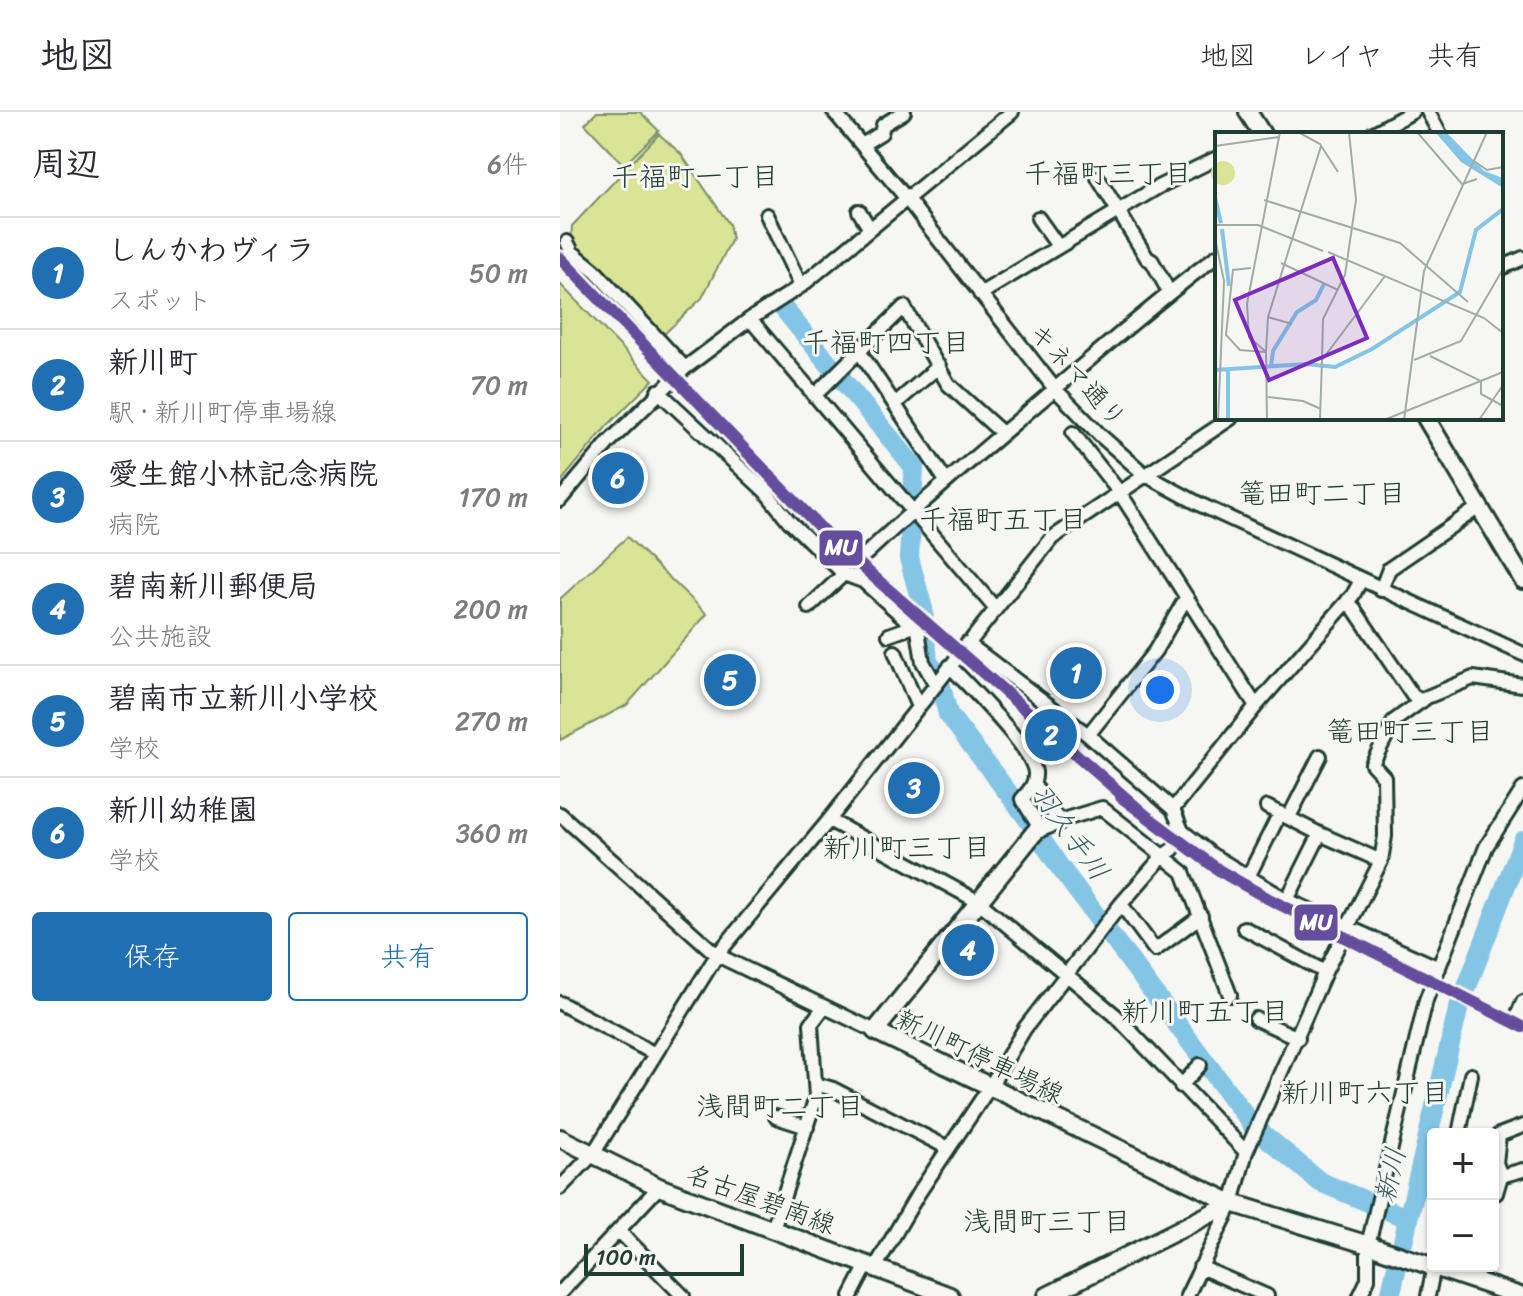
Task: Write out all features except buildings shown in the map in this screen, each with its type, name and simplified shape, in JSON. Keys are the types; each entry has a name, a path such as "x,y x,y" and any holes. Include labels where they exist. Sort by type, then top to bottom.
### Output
{"main road":[{"path":"1248,112 1261,132"},
{"path":"1427,420 1523,580"},
{"path":"1040,828 1059,821"},
{"name":"新川町停車場線","path":"1040,828 875,1031 1232,1203"},
{"name":"名古屋碧南線","path":"560,1138 659,1187 950,1296"},
{"path":"1047,1296 1232,1203 1427,1264"},
{"path":"1461,1272 1520,1296"}],"street":[{"path":"862,145 881,133 883,125 904,112"},
{"path":"560,500 658,391 750,319 801,286 1012,112"},
{"path":"1376,132 1412,112"},
{"path":"1428,112 1439,132"},
{"name":"キネマ通り","path":"842,115 862,145 1055,389 1144,474 1201,505 1523,654"},
{"path":"980,294 1119,209 1215,159"},
{"path":"1098,178 1169,292"},
{"path":"859,211 870,229"},
{"path":"767,215 801,286"},
{"path":"1038,218 1058,246"},
{"path":"567,242 572,252 595,271 685,368"},
{"path":"866,554 1002,433 1169,292 1215,258"},
{"path":"1504,266 1523,258"},
{"path":"814,396 904,307 948,384 1002,433"},
{"path":"750,319 994,607"},
{"path":"859,351 946,481"},
{"path":"896,403 939,366"},
{"path":"658,391 765,491 789,521 844,574 863,581 918,630 923,662 936,685"},
{"path":"560,1188 593,1154 717,955 829,820 994,607 1052,538 1228,420"},
{"path":"1073,433 1120,493 1256,706"},
{"path":"1381,590 1389,569 1479,507"},
{"path":"809,607 844,574"},
{"path":"1173,809 1256,706 1348,600 1361,580"},
{"path":"1088,735 1155,651 1186,598"},
{"path":"1348,600 1413,696 1422,701"},
{"path":"889,635 914,626"},
{"path":"967,643 1088,735 1173,809 1182,831 1212,855 1287,900 1439,968"},
{"path":"895,652 918,707"},
{"path":"950,666 1027,752 1035,772 1034,785 1022,799 1040,828"},
{"path":"1187,1296 1232,1203 1246,1152 1325,972 1381,861 1385,836 1384,777 1372,764 1394,721 1422,701 1473,678 1523,685"},
{"path":"1248,877 1320,756"},
{"path":"1034,785 1059,821 1102,808 1183,872 1230,995"},
{"path":"1360,1296 1368,1279 1371,1246 1426,1000 1486,847 1523,789"},
{"path":"1267,807 1381,861"},
{"path":"560,814 717,955 875,1031"},
{"path":"829,820 979,902 1115,1015 1246,1152"},
{"path":"851,1296 991,1085 1025,1028 1121,904 1163,856 1173,849 1182,831"},
{"path":"1287,900 1320,834"},
{"path":"1121,904 1155,950 1201,916"},
{"path":"1244,928 1325,972"},
{"path":"1523,1002 1517,1016 1523,1019"},
{"path":"560,1003 655,1054"},
{"path":"773,1229 816,1097 811,1024 824,1007"},
{"path":"1256,1019 1298,1038"},
{"path":"1181,1086 1200,1065"},
{"path":"1460,1128 1471,1075"},
{"path":"816,1084 833,1089 948,1148"},
{"path":"776,1117 807,1127"},
{"path":"1499,1183 1501,1176 1496,1163 1499,1135 1523,1126"},
{"path":"1501,1176 1523,1170"},
{"path":"560,1293 659,1187"},
{"path":"619,1231 683,1296"},
{"path":"1200,1267 1267,1296"},
{"path":"1428,1296 1431,1272"}],"green space":[{"path":"597,112 640,112 659,131 624,165 585,124"},
{"path":"659,134 681,154 729,224 732,239 702,298 661,337 571,242 572,226"},
{"path":"560,284 653,380 607,426 560,483"},
{"path":"627,537 707,614 627,705 560,740 560,599"}],"waterway":[{"name":"羽久手川","path":"783,308 914,467 909,558 923,609 928,662 938,675 948,714 1253,1126 1320,1182 1409,1219"},
{"name":"新川","path":"1390,1296 1458,1010 1523,841"}],"transit line":[{"name":"MU","path":"560,258 832,540 1144,814"},
{"name":"MU","path":"1121,797 1220,871 1267,898 1523,1027"}],"place":[{"name":"新川幼稚園","path":"618,478"},
{"name":"しんかわヴィラ","path":"1076,673"},
{"name":"碧南市立新川小学校","path":"730,680"},
{"name":"新川町","path":"1051,735"},
{"name":"愛生館小林記念病院","path":"914,788"},
{"name":"碧南新川郵便局","path":"968,950"}],"district":[{"name":"千福町三丁目","path":"1108,173"},
{"name":"千福町一丁目","path":"695,176"},
{"name":"千福町四丁目","path":"886,342"},
{"name":"篭田町二丁目","path":"1322,493"},
{"name":"千福町五丁目","path":"1003,519"},
{"name":"篭田町三丁目","path":"1410,731"},
{"name":"新川町三丁目","path":"907,847"},
{"name":"新川町五丁目","path":"1205,1011"},
{"name":"新川町六丁目","path":"1365,1092"},
{"name":"浅間町二丁目","path":"780,1106"},
{"name":"浅間町三丁目","path":"1047,1221"}]}
